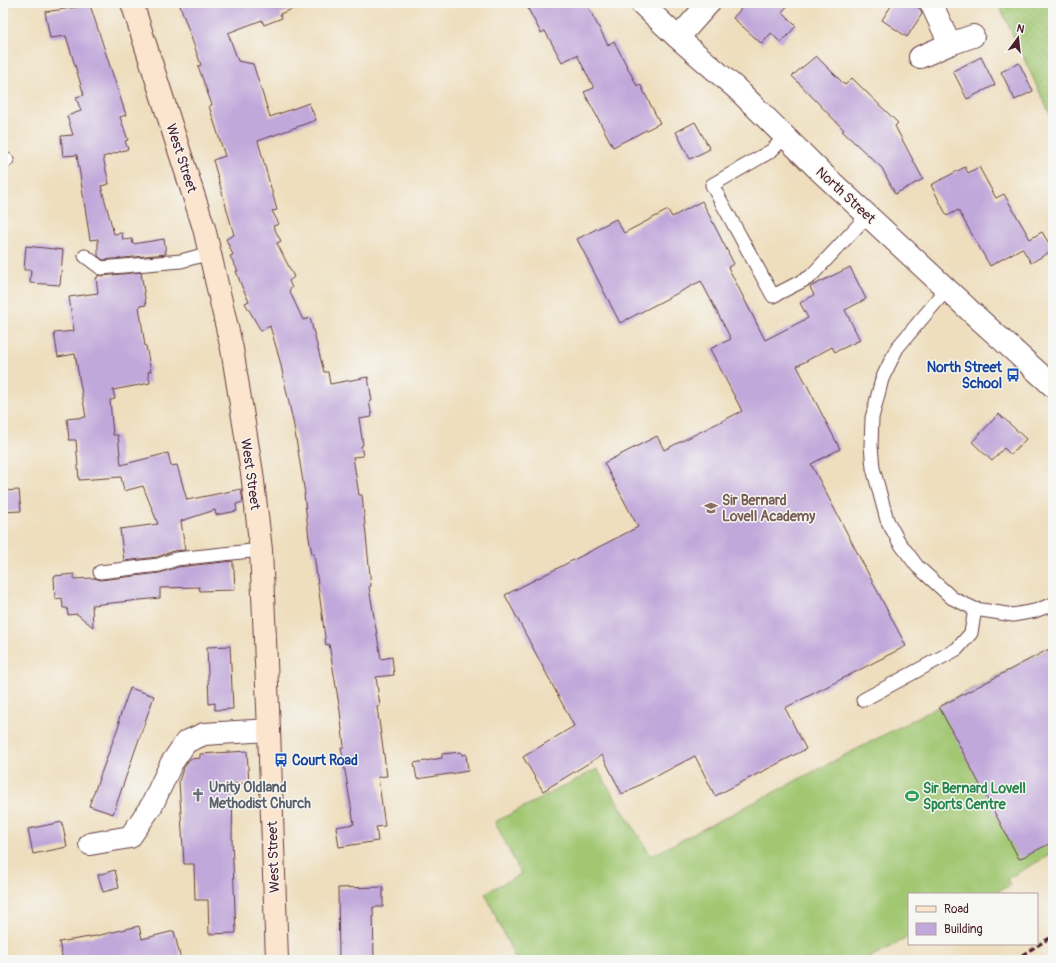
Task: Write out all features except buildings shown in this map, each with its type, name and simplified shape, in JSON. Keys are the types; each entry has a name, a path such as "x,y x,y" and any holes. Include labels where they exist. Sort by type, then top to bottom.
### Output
{"street":[{"name":"West Street","path":"132,3 204,228 232,349 252,473 261,550 269,730 276,960"},
{"name":"North Street","path":"641,3 678,38 737,89 785,137 1053,386"},
{"path":"678,38 709,3"},
{"path":"932,3 950,44"},
{"path":"920,57 973,36"},
{"path":"90,844 130,837 152,805 171,764 186,742 204,734 269,730"}],"lane":[{"path":"785,137 771,151 712,185 773,296 810,277 868,215"},
{"path":"85,256 101,268 181,260 210,253"},
{"path":"947,289 897,348 882,379 872,418 871,446 873,468 887,520 899,542 917,566 952,598 975,609 1013,615 1052,606"},
{"path":"100,572 159,565 176,559 261,550"},
{"path":"863,700 958,649 971,633 975,609"}],"green space":[{"path":"998,3 1053,3 1053,121"},
{"name":"Sir Bernard Lovell Sports Centre","path":"1053,647 1053,853 1007,879 1010,885 995,893 908,893 908,938 865,960 516,960 485,893 521,874 495,822 597,769 651,856"}],"railway":[{"path":"1014,960 1053,936"}],"place":[{"name":"North Street School","path":"1013,375"},
{"name":"Sir Bernard Lovell Academy","path":"711,508"},
{"name":"Court Road","path":"281,760"},
{"name":"Unity Oldland Methodist Church","path":"198,795"},
{"name":"Sir Bernard Lovell Sports Centre","path":"912,796"}]}
